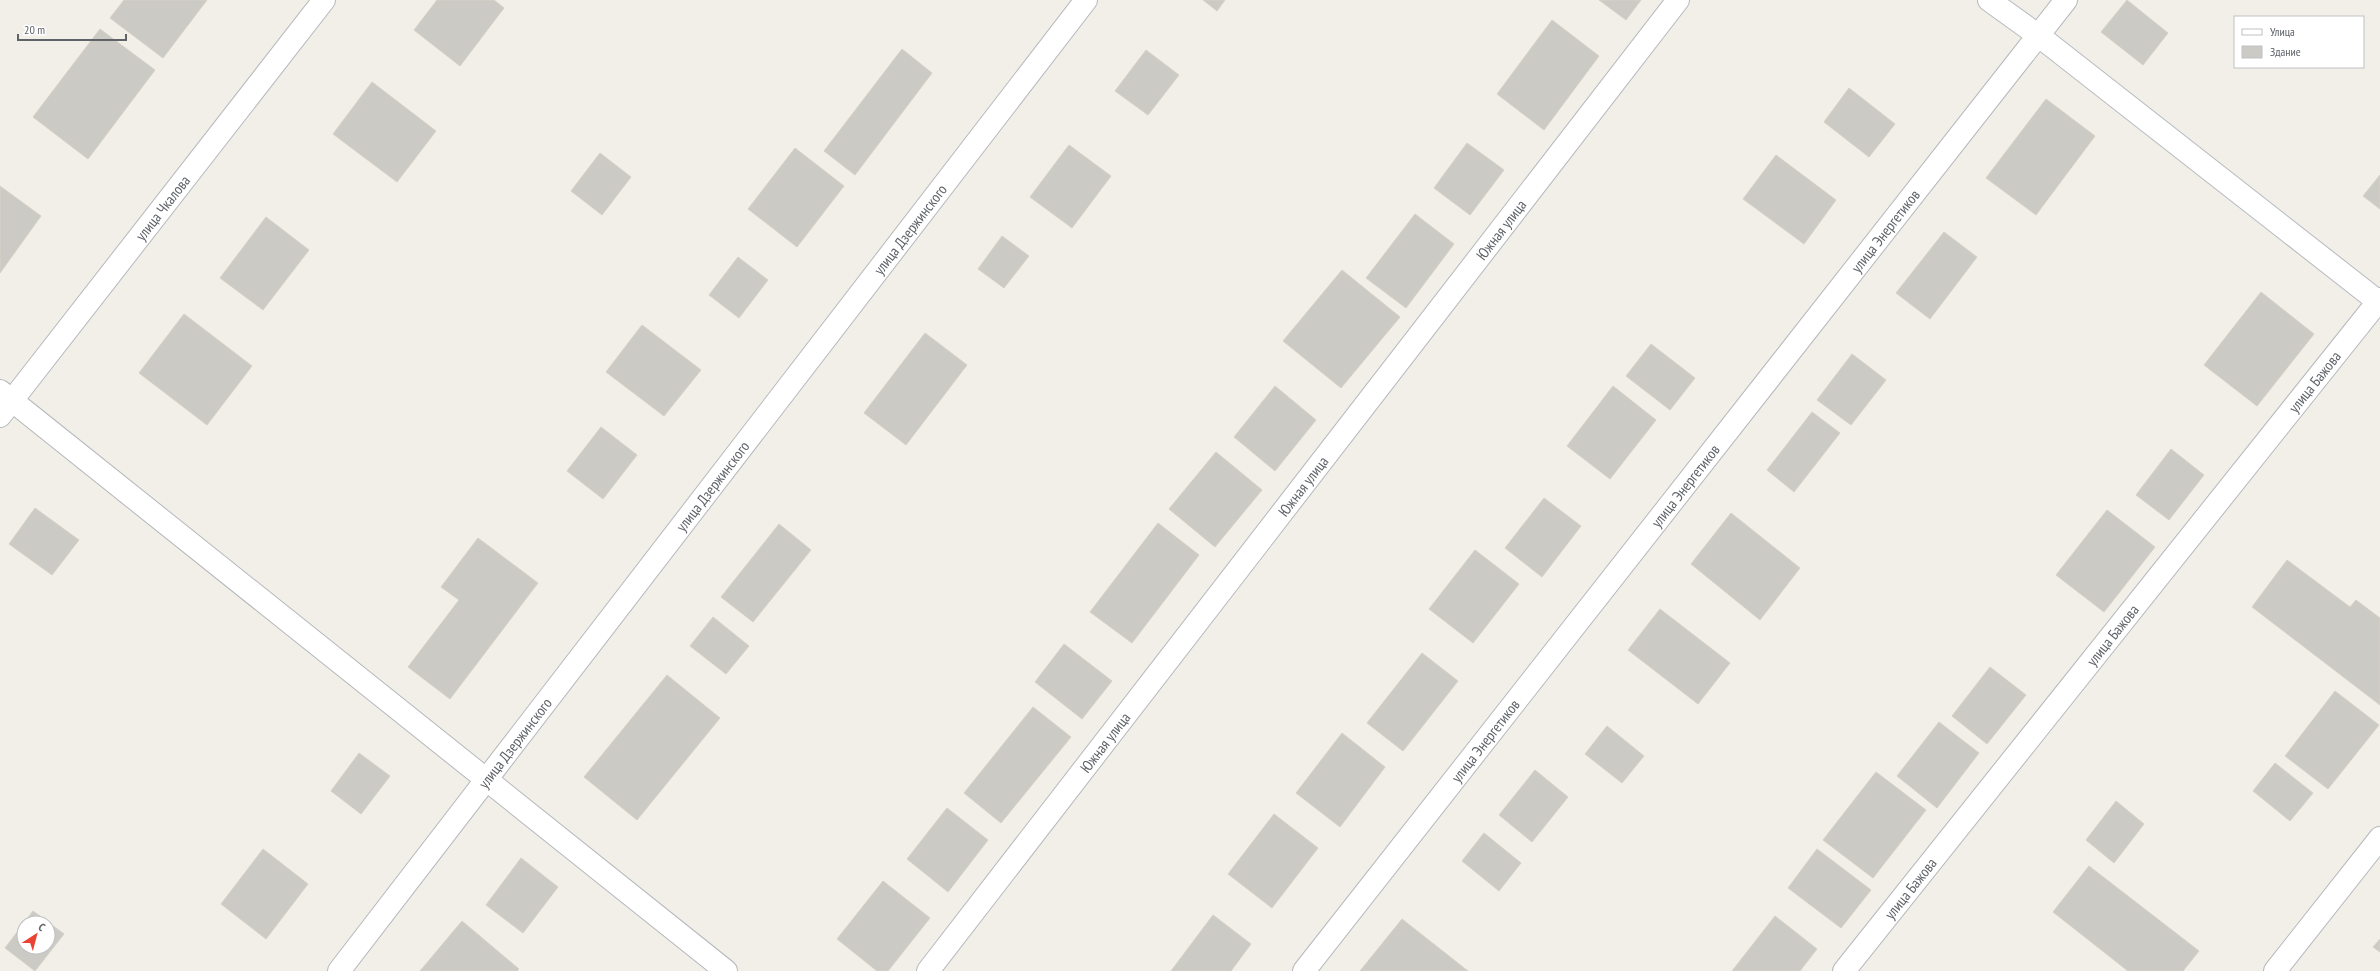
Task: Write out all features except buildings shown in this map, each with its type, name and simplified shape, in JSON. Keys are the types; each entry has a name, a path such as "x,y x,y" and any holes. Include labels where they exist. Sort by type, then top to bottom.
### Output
{"street":[{"name":"улица Чкалова","path":"4,402 324,0"},
{"name":"улица Дзержинского","path":"339,971 1086,0"},
{"name":"Южная улица","path":"928,971 1678,0"},
{"path":"1989,0 2038,36 2379,301"},
{"name":"улица Энергетиков","path":"1304,971 2066,0"},
{"name":"улица Бажова","path":"1844,971 2379,301"},
{"path":"4,402 486,779 726,971"},
{"path":"2275,971 2380,838"}]}
